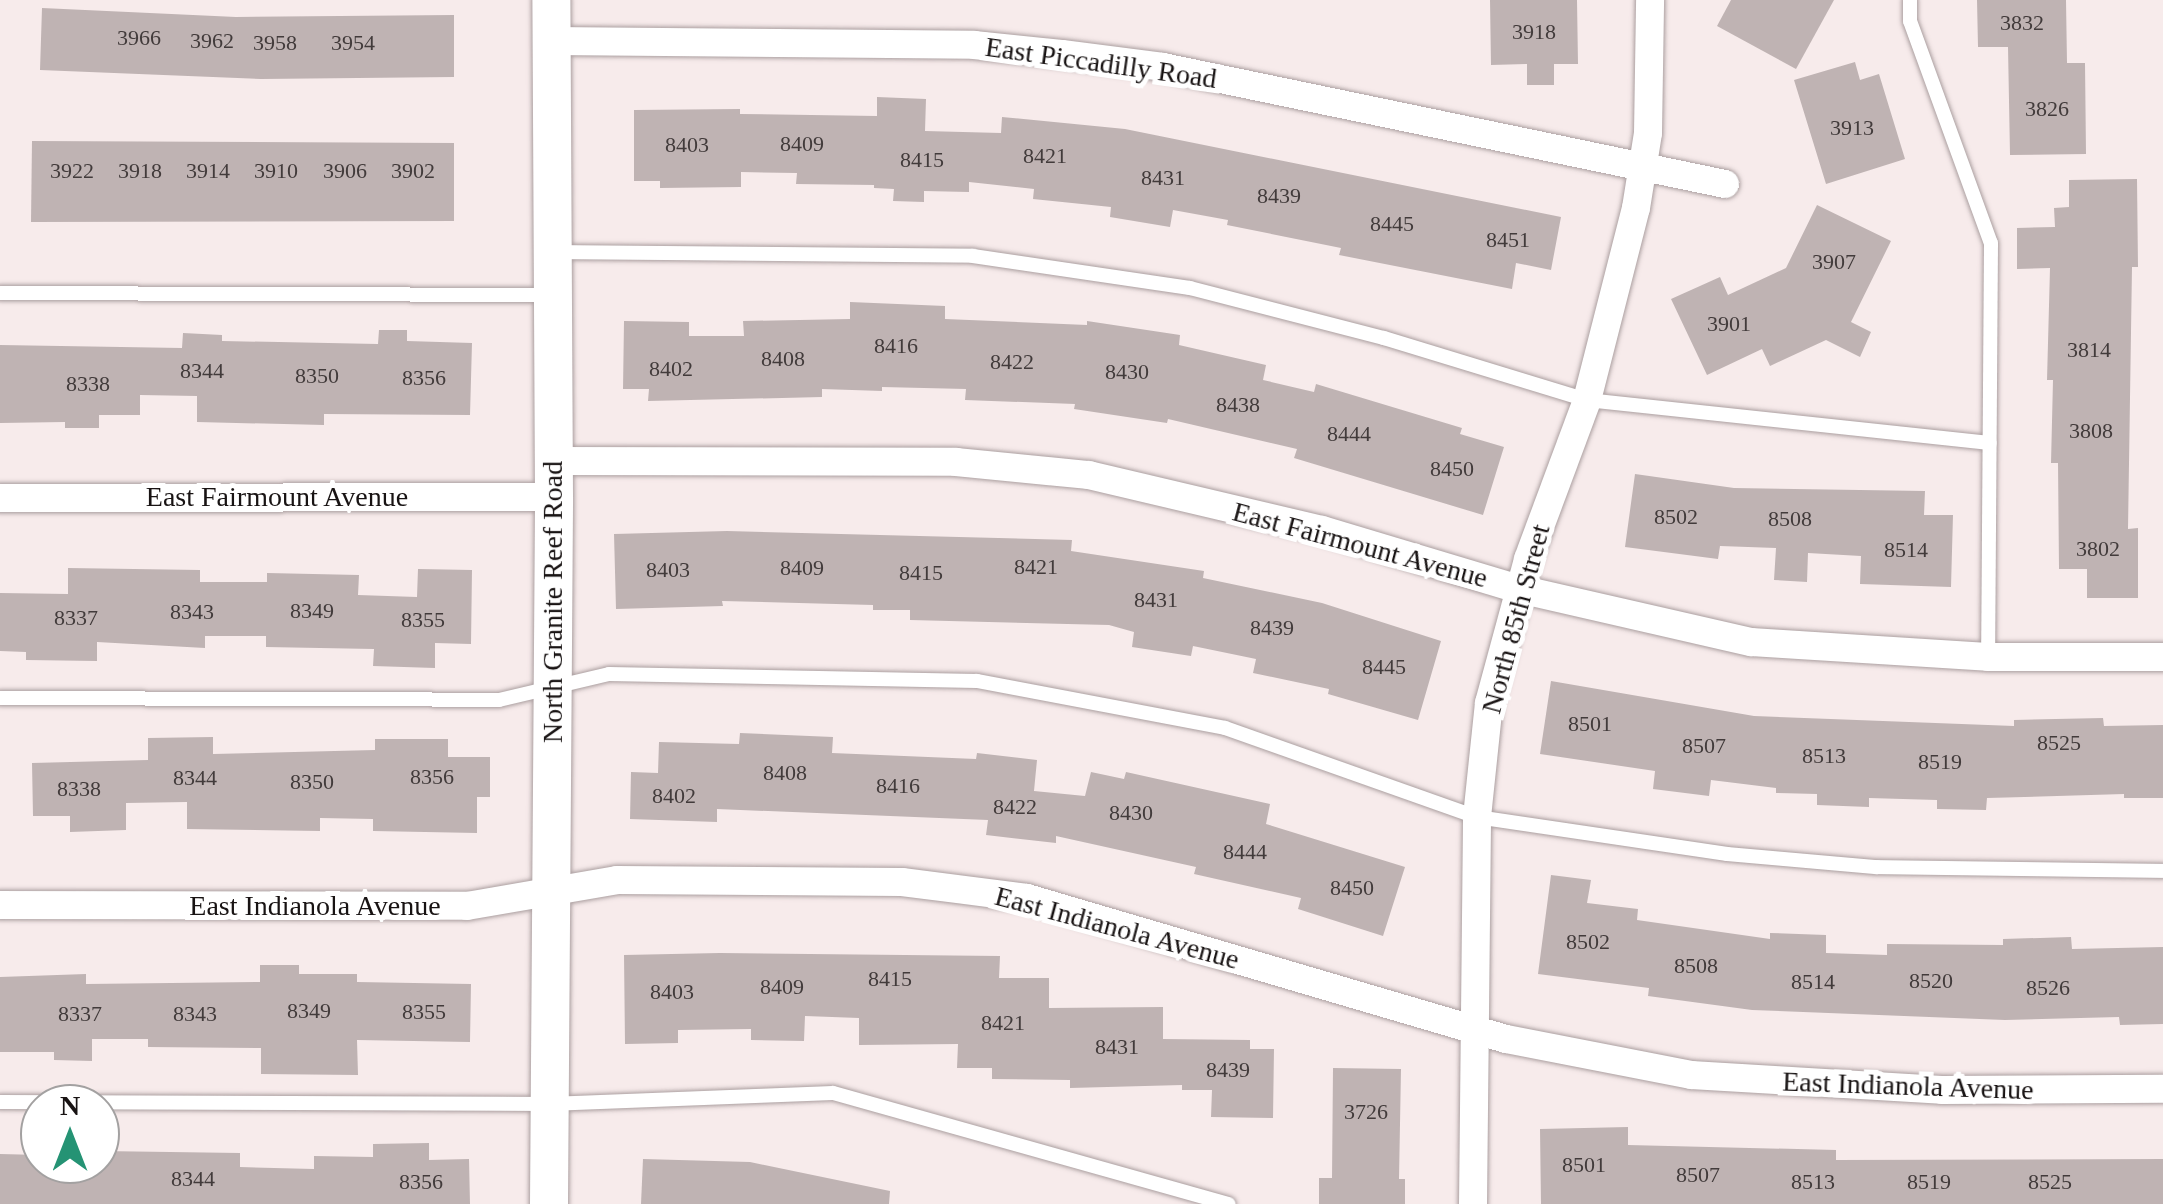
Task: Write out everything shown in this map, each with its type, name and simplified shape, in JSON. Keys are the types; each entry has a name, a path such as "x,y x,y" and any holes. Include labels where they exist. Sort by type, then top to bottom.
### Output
{"street":[{"name":"North Granite Reef Road","path":"549,1204 554,479 551,0"},
{"name":"North 85th Street","path":"1473,1204 1478,817 1489,703 1519,589 1588,400 1642,168 1648,132 1650,0"},
{"name":"East Piccadilly Road","path":"551,42 974,45 1062,54 1163,67 1642,168"},
{"path":"1642,168 1725,184"},
{"name":"East Fairmount Avenue","path":"0,498 956,462 1089,475 1322,530 1519,589 1751,642 1988,657 2163,657"},
{"name":"East Indianola Avenue","path":"0,905 467,906 618,880 902,882 1027,898 1474,1030 1692,1075 1888,1088 2163,1089"}],"lane":[{"path":"1910,0 1910,21 1991,243 1988,657"},
{"path":"552,252 993,259 1190,288 1384,338 1588,400 1990,443"},
{"path":"0,293 552,295"},
{"path":"0,698 499,700 609,674 977,680 1225,728 1478,817 1727,854 1877,867 2163,871"},
{"path":"0,1102 549,1104 834,1093 1228,1204"}],"building":[{"path":"1490,0 1577,0 1578,64 1554,64 1554,85 1527,85 1527,64 1491,65"},
{"path":"1731,0 1834,0 1796,69 1717,26"},
{"path":"1977,0 2066,0 2067,63 2085,63 2086,154 2010,155 2008,47 1978,47"},
{"path":"42,8 236,17 454,15 454,77 261,79 40,70"},
{"path":"1855,62 1860,80 1879,74 1905,159 1826,184 1794,80"},
{"path":"877,97 926,99 925,131 1001,133 1002,117 1125,129 1561,217 1551,270 1516,263 1512,289 1339,255 1341,248 1227,225 1228,220 1173,210 1170,227 1110,217 1111,207 1033,199 1034,189 969,182 969,192 924,191 924,202 893,201 894,189 874,185 796,184 797,173 741,172 741,187 660,188 660,181 634,181 634,110 740,109 740,114 877,116"},
{"path":"32,141 454,143 454,221 31,222"},
{"path":"2137,179 2138,267 2132,267 2128,529 2138,528 2138,598 2087,598 2087,569 2059,569 2058,463 2051,463 2053,380 2047,380 2050,268 2017,269 2017,228 2055,227 2054,208 2069,207 2069,180"},
{"path":"1817,205 1891,241 1851,322 1871,332 1860,357 1826,340 1770,366 1762,349 1707,375 1671,299 1720,277 1728,295 1786,268"},
{"path":"850,302 945,306 945,319 1087,325 1087,321 1180,335 1179,345 1266,365 1263,380 1314,392 1316,384 1462,428 1460,434 1504,447 1483,515 1294,458 1297,449 1168,419 1167,423 1074,409 1075,404 965,400 966,389 822,389 822,397 648,401 649,389 623,389 624,321 689,322 689,336 744,336 743,321 850,319"},
{"path":"379,330 407,330 407,341 472,343 470,415 324,414 324,425 197,422 197,396 140,395 140,415 99,415 99,428 65,428 65,422 0,423 0,345 182,348 183,333 222,335 222,341 378,344"},
{"path":"1635,474 1734,488 1925,491 1924,515 1953,515 1951,587 1860,584 1861,556 1808,553 1807,582 1774,580 1776,548 1720,546 1718,559 1625,547"},
{"path":"727,531 1072,540 1071,551 1204,571 1203,578 1322,603 1441,641 1418,720 1328,694 1329,689 1253,673 1256,659 1193,646 1191,656 1132,647 1134,632 1109,625 910,620 910,610 873,610 873,605 722,601 723,606 616,609 614,534"},
{"path":"68,568 200,570 200,582 267,582 267,573 359,575 358,595 417,597 418,569 472,570 471,644 435,643 435,668 373,666 374,649 266,647 266,636 205,636 205,648 97,642 97,661 26,660 26,652 0,651 0,593 68,594"},
{"path":"1551,681 1754,716 2014,726 2014,720 2103,718 2104,726 2163,725 2163,798 2124,798 2124,794 1987,798 1986,810 1937,809 1937,800 1869,798 1869,807 1817,805 1817,794 1776,793 1776,788 1711,780 1709,796 1653,789 1655,771 1540,754"},
{"path":"740,733 833,737 832,753 976,759 977,753 1037,760 1034,791 1085,796 1091,772 1124,779 1126,772 1270,804 1266,824 1405,867 1383,936 1298,909 1301,898 1194,874 1196,867 1056,836 1056,843 986,835 988,820 717,809 717,822 630,819 631,772 658,773 659,742 739,744"},
{"path":"213,737 213,754 375,750 375,739 448,739 448,757 490,757 490,797 477,797 477,833 373,831 373,819 320,818 320,831 187,829 187,802 126,803 126,830 70,832 70,816 33,816 32,763 148,760 148,738"},
{"path":"1551,875 1591,880 1587,903 1638,909 1637,920 1770,939 1770,933 1826,935 1826,953 1887,955 1887,944 2003,945 2003,939 2071,937 2072,949 2163,947 2163,1024 2120,1025 2119,1017 2005,1020 1752,1010 1648,996 1649,988 1538,974"},
{"path":"624,955 1000,956 999,978 1049,978 1049,1008 1163,1007 1163,1039 1250,1040 1250,1049 1274,1049 1273,1118 1211,1117 1212,1090 1182,1090 1182,1085 1070,1088 1070,1080 992,1079 992,1068 957,1068 958,1044 859,1045 859,1018 805,1016 804,1041 751,1040 751,1029 678,1030 678,1043 625,1044"},
{"path":"260,965 299,965 299,974 357,974 357,982 471,984 470,1042 357,1040 358,1075 261,1074 261,1048 148,1047 148,1039 92,1039 92,1061 54,1060 54,1052 0,1052 0,977 86,974 86,984 260,982"},
{"path":"1333,1068 1401,1069 1399,1179 1405,1179 1405,1204 1319,1204 1319,1178 1332,1178"},
{"path":"1628,1127 1628,1145 1836,1150 1836,1160 2163,1159 2163,1204 1541,1204 1540,1129"},
{"path":"429,1143 429,1160 469,1159 470,1204 0,1204 0,1154 20,1154 20,1184 120,1184 120,1151 240,1153 240,1167 314,1169 314,1156 373,1157 373,1144"},
{"path":"643,1159 750,1162 890,1191 889,1204 641,1204"}]}
